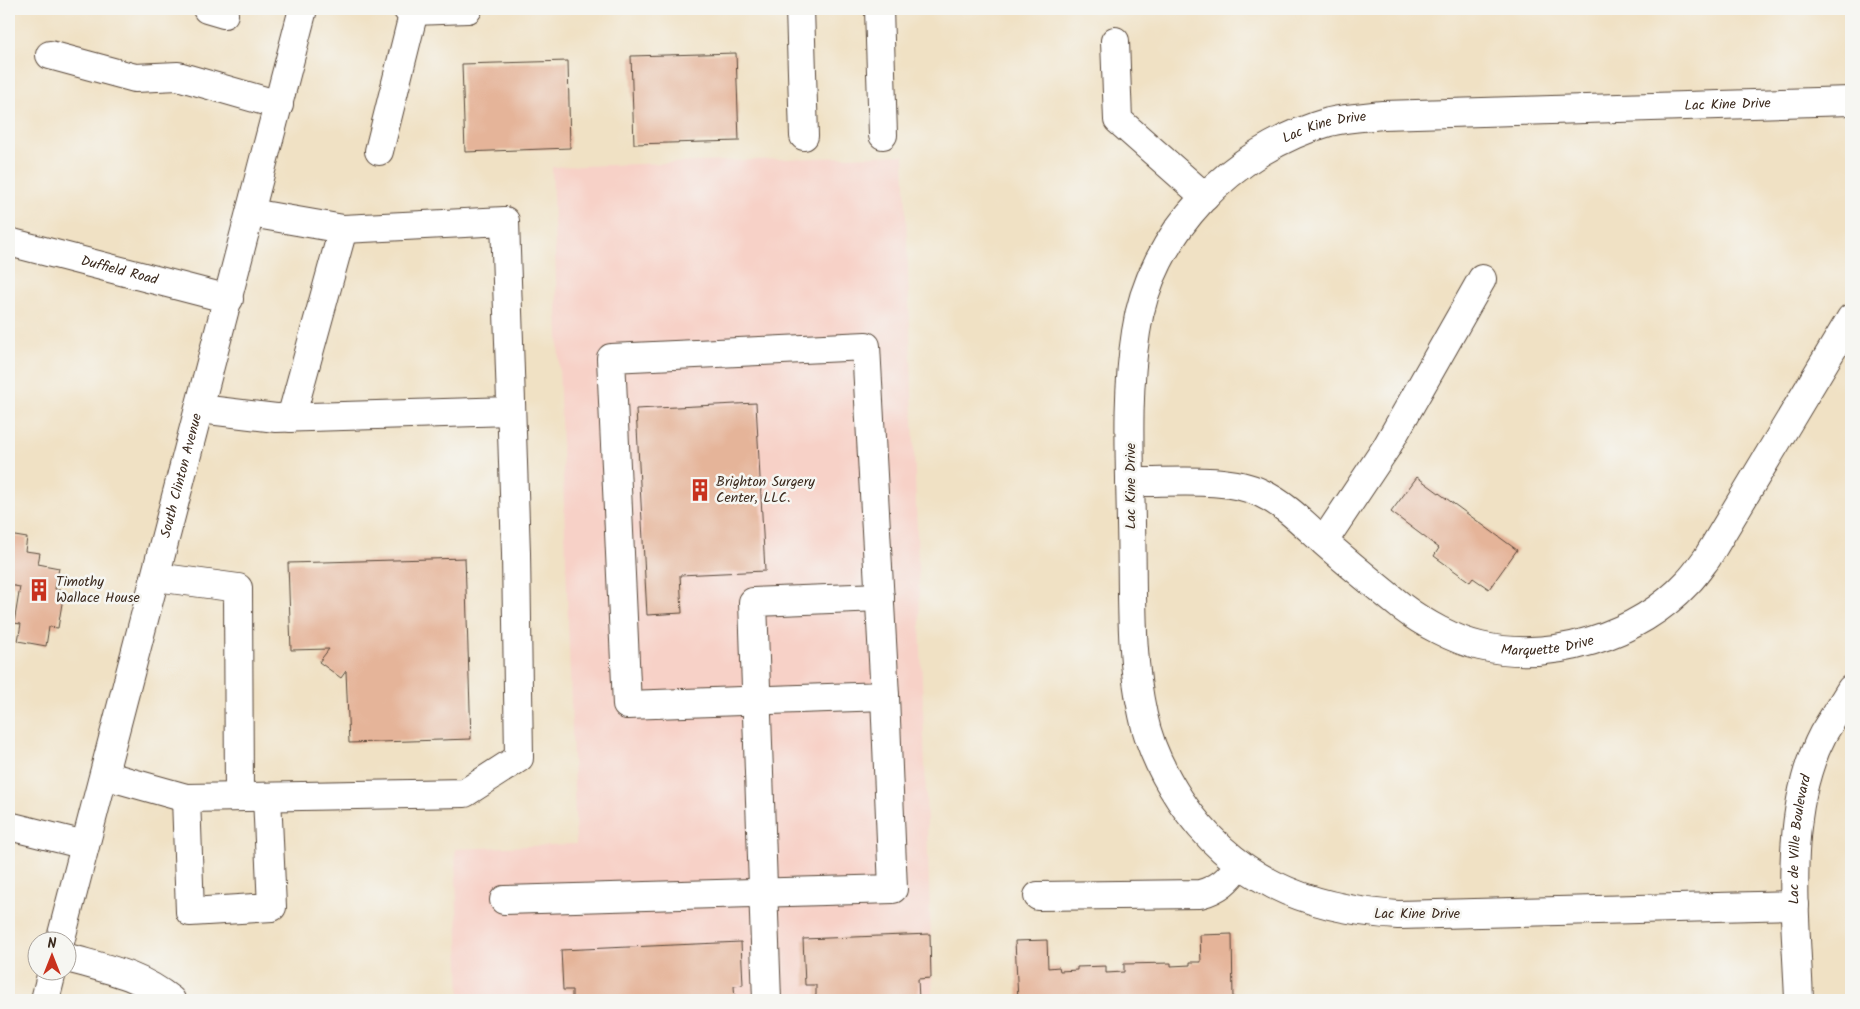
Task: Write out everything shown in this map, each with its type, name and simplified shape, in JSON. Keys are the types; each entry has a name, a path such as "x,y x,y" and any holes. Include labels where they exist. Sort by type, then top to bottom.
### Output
{"street":[{"name":"South Clinton Avenue","path":"63,932 229,300 303,9"},
{"path":"380,151 410,10 468,9"},
{"path":"800,9 804,136"},
{"path":"879,9 883,135"},
{"path":"1115,41 1118,120 1205,197"},
{"path":"50,55 135,78 178,76 279,105"},
{"name":"Lac Kine Drive","path":"1795,905 1398,916 1364,913 1301,898 1274,886 1239,865 1209,838 1173,789 1158,760 1143,716 1134,640 1130,482 1132,366 1136,330 1145,292 1158,258 1182,224 1205,197 1246,161 1286,138 1330,122 1383,115 1851,101"},
{"path":"104,775 186,798 465,793 519,758 505,221 343,229 251,213"},
{"path":"291,418 343,229"},
{"name":"Duffield Road","path":"9,242 229,300"},
{"path":"1324,541 1386,448 1482,279"},
{"name":"Marquette Drive","path":"1130,482 1212,483 1259,492 1292,512 1404,608 1442,631 1480,646 1524,651 1568,647 1615,632 1657,608 1688,582 1707,558 1851,318"},
{"path":"504,900 893,889 885,696 866,346 611,358 627,705 885,696"},
{"path":"200,409 276,418 511,411"},
{"path":"156,577 238,588 239,798"},
{"path":"767,1000 753,602 880,597"},
{"name":"Lac de Ville Boulevard","path":"1799,1000 1794,852 1800,808 1808,776 1823,736 1851,689"},
{"path":"186,798 190,912 272,907 267,797"},
{"path":"9,826 85,845"},
{"path":"1038,896 1200,894 1213,890 1226,881 1239,865"},
{"path":"78,961 131,976 152,985 171,1000"},
{"path":"45,1000 50,982"}],"shaded area":[{"path":"904,155 933,1000 460,1000 455,849 576,844 552,167"}],"building":[{"path":"736,53 739,141 634,144 631,56"},
{"path":"568,61 570,148 465,152 462,64"},
{"name":"Brighton Surgery Center, LLC.","path":"756,403 765,571 680,575 682,613 647,615 636,409"},
{"path":"1417,477 1517,550 1489,589 1473,578 1470,582 1434,556 1439,548 1391,512"},
{"name":"Timothy Wallace House","path":"9,535 27,538 25,551 40,553 38,564 59,568 55,589 64,591 58,628 49,627 46,646 18,641 21,624 14,623 20,587 9,585"},
{"path":"465,558 471,739 349,743 346,671 341,678 319,662 329,649 291,650 288,563"},
{"path":"930,934 931,978 918,979 919,1000 811,1000 816,995 816,985 805,985 803,939"},
{"path":"1232,934 1233,1000 1018,1000 1015,941 1047,940 1048,968 1059,967 1060,971 1077,970 1077,967 1106,966 1106,973 1124,972 1124,964 1171,963 1171,966 1190,965 1190,962 1201,962 1200,935"},
{"path":"741,942 743,985 734,986 735,1000 572,1000 572,990 563,990 561,950"}],"place":[{"name":"Brighton Surgery Center, LLC.","path":"700,490"},
{"name":"Timothy Wallace House","path":"39,590"}]}
